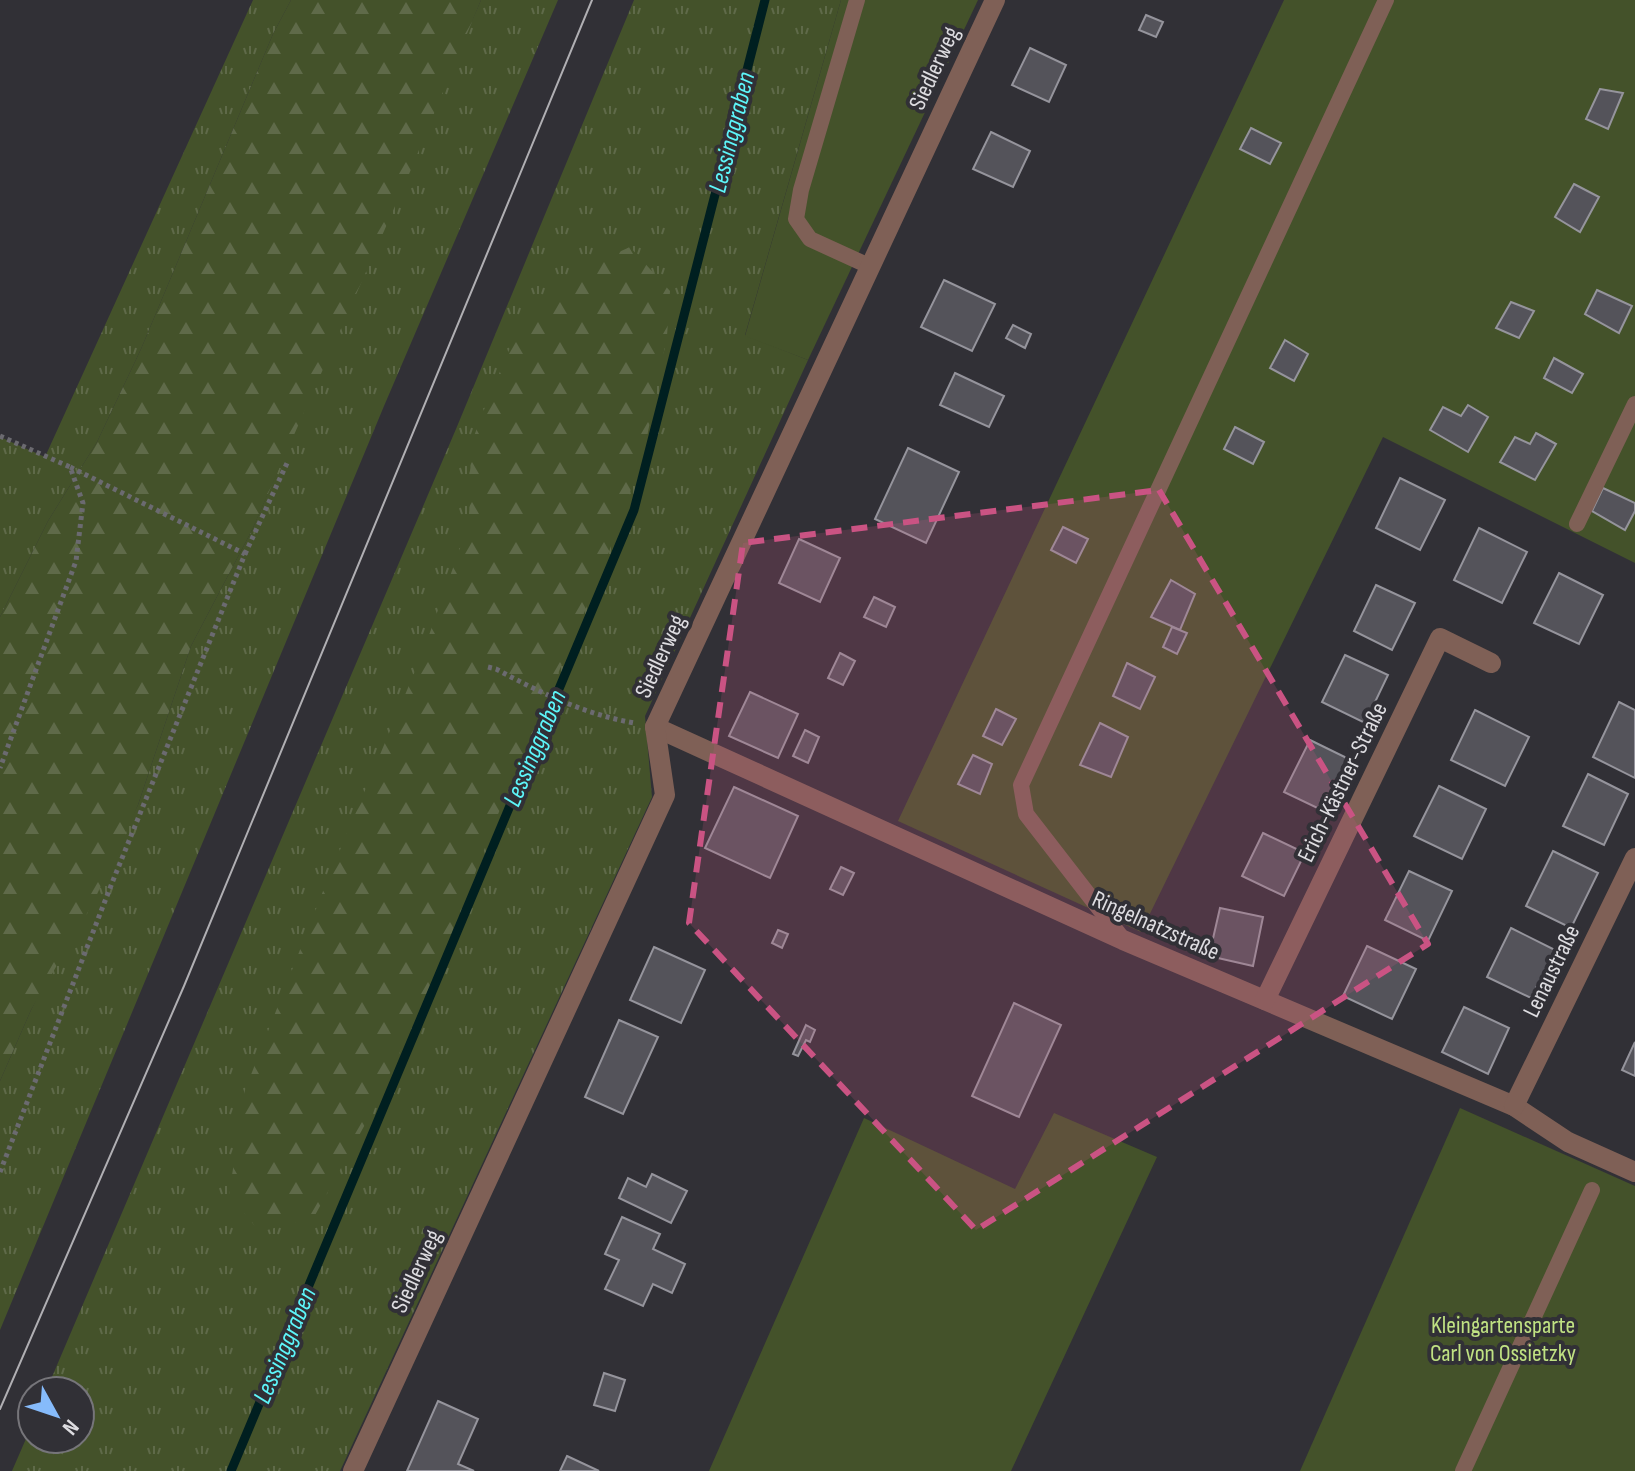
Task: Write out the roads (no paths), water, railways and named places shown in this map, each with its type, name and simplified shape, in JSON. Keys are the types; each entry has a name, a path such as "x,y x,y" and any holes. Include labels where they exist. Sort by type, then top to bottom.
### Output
{"street":[{"name":"Siedlerweg","path":"353,1471 665,795 655,727 995,0"},
{"name":"Erich-Kästner-Straße","path":"1265,1000 1440,638 1491,663"},
{"name":"Ringelnatzstraße","path":"655,727 1123,940 1514,1106 1568,1142 1635,1172"},
{"name":"Lenaustraße","path":"1514,1106 1635,858"}],"lane":[{"path":"857,0 801,190 796,219 810,239 869,266"},
{"path":"1123,940 1026,814 1021,785 1386,0"},
{"path":"1577,524 1635,404"},
{"path":"1463,1471 1592,1190"}],"waterway":[{"name":"Lessinggraben","path":"231,1471 634,510 765,0"}],"tram line":[{"path":"0,1409 184,986 592,0"}],"park label":[{"name":"Kleingartensparte Carl von Ossietzky","path":"1503,1339"}]}
